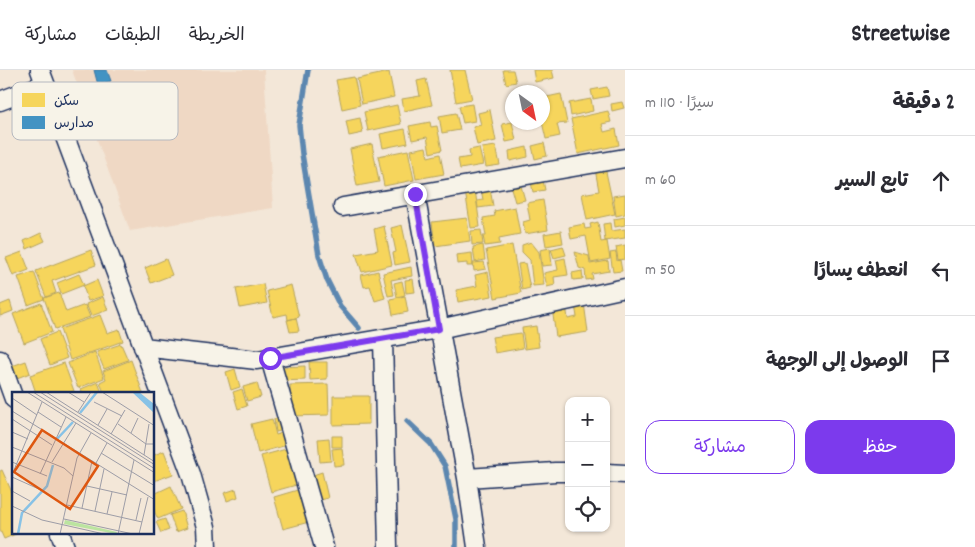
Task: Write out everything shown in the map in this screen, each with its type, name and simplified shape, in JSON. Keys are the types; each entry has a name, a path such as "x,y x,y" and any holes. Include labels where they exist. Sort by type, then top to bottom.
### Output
{"street":[{"path":"0,101 12,94"},
{"path":"66,140 143,347 159,406 191,474 206,527 207,547"},
{"path":"343,207 625,158"},
{"path":"415,194 467,478 477,547"},
{"path":"143,347 258,360 439,329 625,288"},
{"path":"383,339 388,547"},
{"path":"270,358 324,547"},
{"path":"0,360 12,394"},
{"path":"467,478 565,472"},
{"path":"610,473 625,474"},
{"path":"60,534 65,547"}],"shaded area":[{"path":"72,70 264,70 273,208 130,231 97,140 178,140 178,82 76,82"}],"building: سكن":[{"path":"450,70 465,70 472,99 456,102"},
{"path":"503,70 513,70 516,82 506,84"},
{"path":"533,70 552,70 554,78 535,82"},
{"path":"389,72 394,97 362,104 357,79"},
{"path":"354,77 360,105 342,109 336,80"},
{"path":"426,79 432,105 404,111 402,99 420,96 417,81"},
{"path":"607,87 609,96 593,99 591,90"},
{"path":"561,94 567,123 557,124 560,136 546,139 544,130 550,130 550,96"},
{"path":"591,99 593,111 571,116 569,103"},
{"path":"622,102 624,108 612,111 611,104"},
{"path":"472,104 475,121 463,123 459,106"},
{"path":"397,105 401,124 368,131 364,112"},
{"path":"490,110 496,141 477,145 473,127 481,125 478,113"},
{"path":"608,111 611,122 602,124 604,132 616,129 619,145 578,154 571,119"},
{"path":"456,113 460,130 442,133 439,116"},
{"path":"360,118 363,133 349,136 346,121"},
{"path":"430,122 431,127 437,126 442,150 430,153 427,137 412,140 409,126"},
{"path":"505,123 505,130 514,130 516,140 506,142 502,124"},
{"path":"405,129 408,143 383,148 380,134"},
{"path":"544,143 547,156 535,159 532,146"},
{"path":"372,144 379,182 357,186 350,149"},
{"path":"496,146 500,165 486,167 482,148"},
{"path":"426,147 428,157 440,154 444,174 416,179 411,150"},
{"path":"527,147 528,157 510,161 509,151"},
{"path":"479,148 483,165 460,169 458,159 470,157 469,150"},
{"path":"408,150 414,180 384,186 378,156"},
{"path":"605,167 615,214 587,220 582,194 599,191 595,169"},
{"path":"543,180 545,190 533,192 531,182"},
{"path":"521,186 525,200 515,202 511,188"},
{"path":"490,188 493,206 478,208 477,201 483,200 481,189"},
{"path":"475,189 480,227 471,228 465,191"},
{"path":"625,194 625,214 616,216 613,196"},
{"path":"543,200 548,230 525,234 523,222 530,220 527,203"},
{"path":"515,207 520,234 499,238 500,244 485,246 483,236 486,236 483,218 495,216 494,211"},
{"path":"625,217 625,225 615,227 614,219"},
{"path":"467,218 470,241 435,246 432,222"},
{"path":"598,222 601,242 607,241 610,259 591,263 586,236 571,239 569,227 584,224 585,229 591,228 590,224"},
{"path":"610,223 611,231 625,229 625,238 605,241 603,224"},
{"path":"402,225 410,262 395,265 393,253 396,252 391,228"},
{"path":"384,226 392,265 362,272 356,254 378,250 374,229"},
{"path":"481,230 483,244 472,245 471,231"},
{"path":"561,231 563,243 546,246 544,234"},
{"path":"41,233 45,241 27,249 24,241"},
{"path":"531,242 539,252 544,285 533,286 530,260 522,252 522,245"},
{"path":"483,245 485,260 475,262 473,247"},
{"path":"512,245 521,293 495,298 486,250"},
{"path":"625,245 625,259 618,260 616,247"},
{"path":"563,246 566,255 554,258 551,249"},
{"path":"550,248 552,265 542,266 540,250"},
{"path":"91,250 96,265 52,281 56,293 46,297 36,271"},
{"path":"22,252 29,270 13,276 6,258"},
{"path":"575,252 589,256 590,264 608,261 609,271 592,274 593,279 586,280 585,270 579,268"},
{"path":"616,252 617,261 620,260 622,271 613,272 610,253"},
{"path":"472,253 473,266 467,266 467,263 457,264 456,255"},
{"path":"565,258 568,275 554,277 555,285 547,287 544,273 558,270 556,260"},
{"path":"166,259 172,275 151,283 145,268"},
{"path":"484,262 486,269 474,271 473,263"},
{"path":"525,263 530,288 522,290 518,264"},
{"path":"411,267 412,276 391,280 394,295 388,296 383,273"},
{"path":"378,271 385,298 375,301 370,286 364,287 361,275"},
{"path":"582,271 583,279 573,280 572,273"},
{"path":"34,272 44,299 28,305 18,277"},
{"path":"488,272 492,296 458,302 456,290 477,286 475,275"},
{"path":"79,274 84,285 61,294 57,283"},
{"path":"413,279 415,292 406,293 405,280"},
{"path":"97,280 103,296 88,301 83,286"},
{"path":"402,281 405,295 397,297 394,283"},
{"path":"263,284 267,303 240,308 236,289"},
{"path":"291,285 299,317 288,320 287,314 273,317 267,291"},
{"path":"59,293 66,312 85,305 90,317 55,329 44,298"},
{"path":"405,296 408,312 393,315 390,299"},
{"path":"103,297 108,310 91,316 86,304"},
{"path":"10,301 13,311 0,316 0,305"},
{"path":"41,303 52,332 24,343 13,314"},
{"path":"584,303 588,332 556,337 552,308 566,305 568,319 577,317 575,305"},
{"path":"100,315 107,333 119,329 123,341 70,360 60,329"},
{"path":"296,318 299,331 290,332 287,320"},
{"path":"536,326 539,347 525,349 522,328"},
{"path":"57,332 67,358 50,365 40,339"},
{"path":"521,333 523,348 495,353 492,337"},
{"path":"121,344 128,360 104,369 97,352"},
{"path":"95,352 104,378 78,388 68,363"},
{"path":"131,360 143,392 104,392 100,382 106,379 103,371"},
{"path":"26,361 30,373 17,378 12,366"},
{"path":"309,362 327,362 327,379 310,380"},
{"path":"64,363 74,391 36,392 30,375"},
{"path":"305,366 305,380 281,381 281,367"},
{"path":"235,369 240,387 231,390 226,372"},
{"path":"98,382 102,392 82,392 81,389"},
{"path":"257,383 261,397 247,401 243,387"},
{"path":"328,384 329,415 291,416 290,385"},
{"path":"242,389 247,406 238,409 233,392"},
{"path":"333,396 369,396 369,424 333,425"},
{"path":"282,418 285,430 276,432 274,419"},
{"path":"272,419 276,435 287,431 291,444 258,453 251,424"},
{"path":"332,436 342,436 342,447 332,447"},
{"path":"329,438 331,461 320,462 318,439"},
{"path":"290,448 300,484 271,492 261,456"},
{"path":"342,448 344,465 334,466 332,449"},
{"path":"164,451 173,474 155,481 155,455"},
{"path":"2,470 12,492 12,534 16,534 4,539 0,530 0,471"},
{"path":"322,472 328,498 319,500 313,475"},
{"path":"171,486 181,509 158,519 155,513 155,494"},
{"path":"236,489 238,497 227,501 224,493"},
{"path":"301,489 309,522 283,529 274,497"},
{"path":"182,511 187,528 176,532 170,515"},
{"path":"165,519 169,530 161,533 156,522"}],"building: مدارس":[{"path":"94,70 107,70 111,81 97,82"}],"waterway":[{"path":"308,70 299,125 319,255 327,280 340,306 359,328"},
{"path":"407,421 431,444 445,466 456,519 456,547"}],"route":[{"path":"270,358 439,329 415,194"}]}
